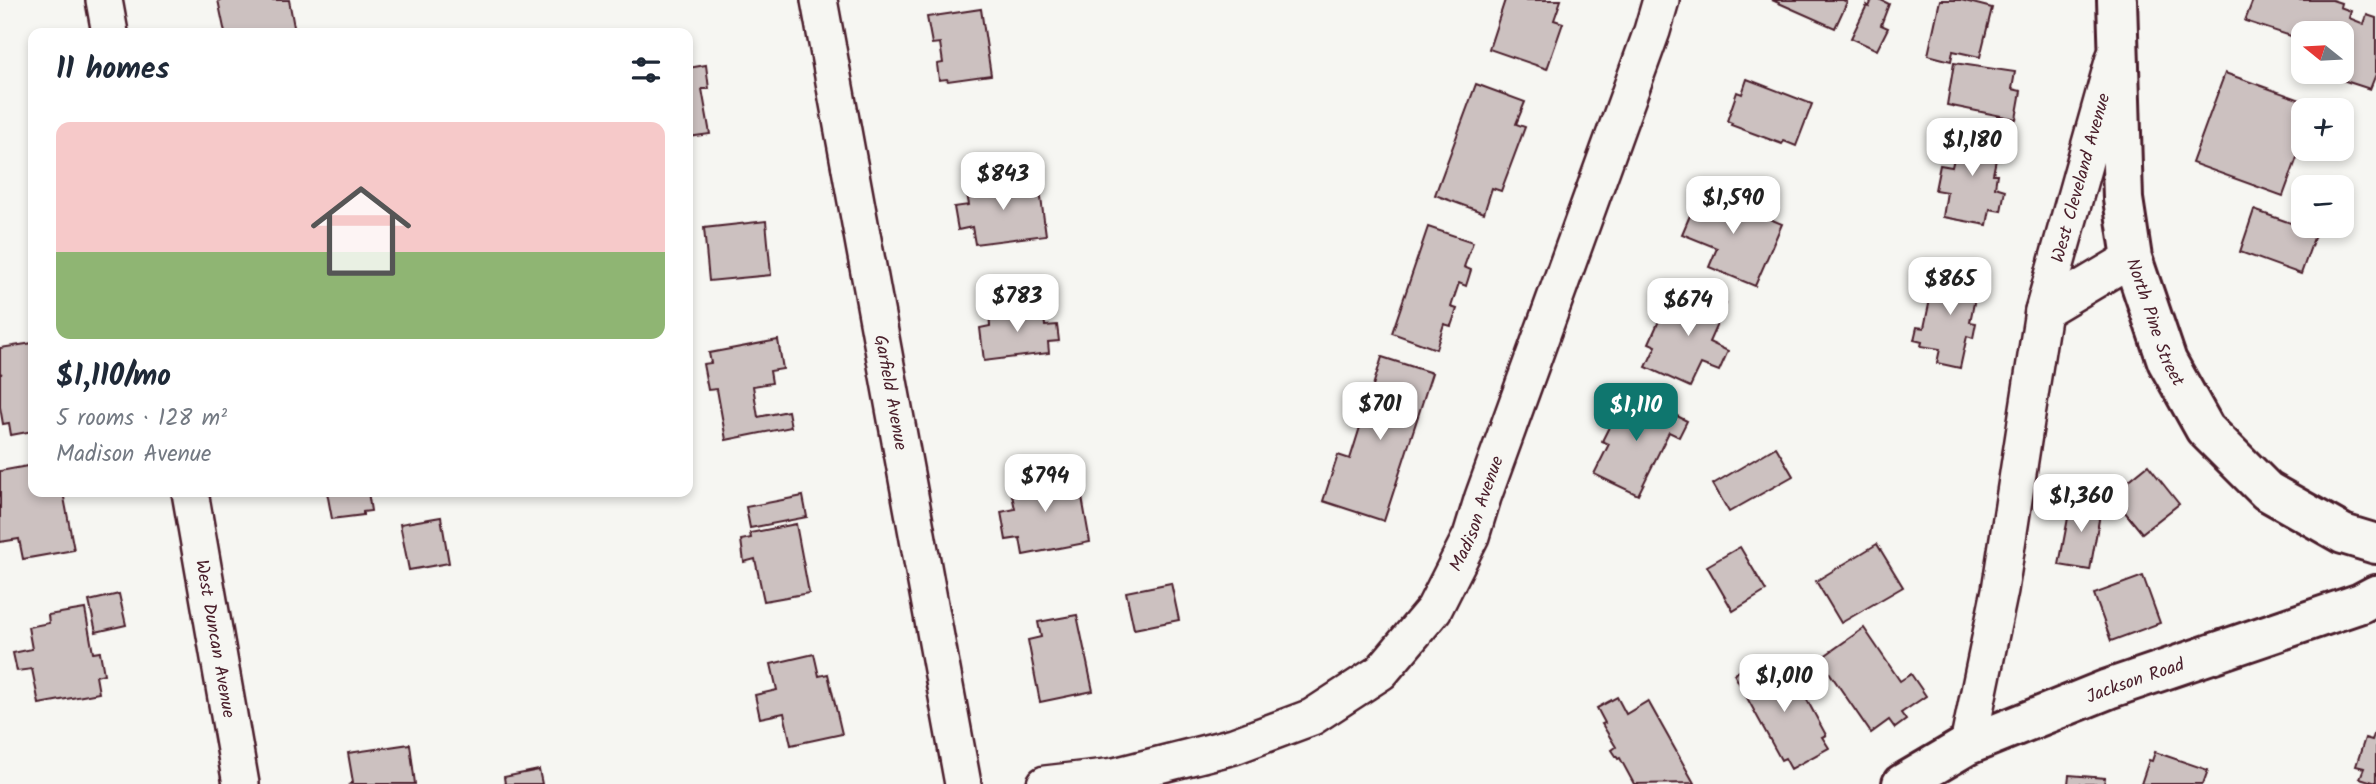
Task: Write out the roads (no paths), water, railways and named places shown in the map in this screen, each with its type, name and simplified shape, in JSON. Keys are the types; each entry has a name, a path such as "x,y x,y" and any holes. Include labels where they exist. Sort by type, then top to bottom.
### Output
{"main road":[{"name":"North Pine Street","path":"2117,0 2123,198 2132,258 2167,361 2205,429 2267,491 2343,534 2376,544"},
{"name":"Jackson Road","path":"1902,784 1968,745 2108,689 2376,596"}],"street":[{"path":"104,0 109,28"},
{"name":"Garfield Avenue","path":"819,0 963,784"},
{"name":"Madison Avenue","path":"1045,784 1128,773 1234,746 1312,716 1381,672 1434,609 1471,536 1661,0"},
{"name":"West Cleveland Avenue","path":"1968,745 2000,590 2043,311 2118,44"},
{"path":"2043,311 2132,258"},
{"name":"West Duncan Avenue","path":"191,497 241,784"}]}
